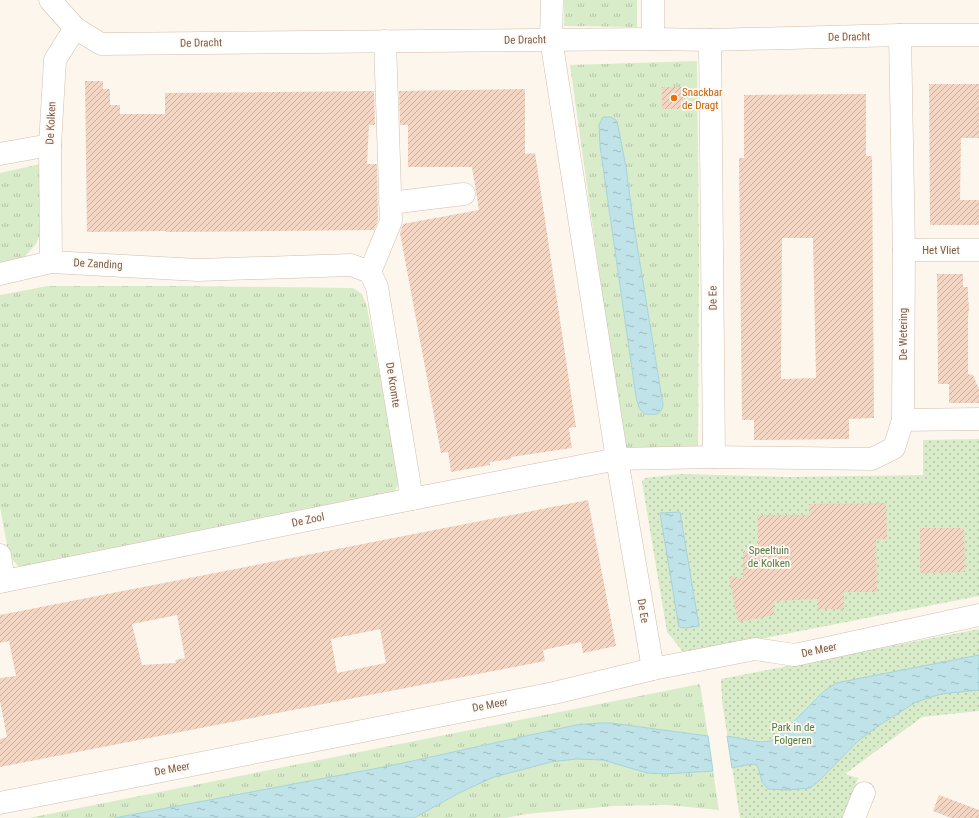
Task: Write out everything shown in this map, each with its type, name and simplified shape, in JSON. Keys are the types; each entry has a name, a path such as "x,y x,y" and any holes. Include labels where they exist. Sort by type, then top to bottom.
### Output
{"street":[{"path":"50,0 75,28"},
{"name":"De Ee","path":"552,0 551,39 617,459 653,669"},
{"path":"653,0 653,38"},
{"name":"De Dracht","path":"75,28 101,44 653,38 710,40 900,35 979,35"},
{"name":"De Kolken","path":"51,262 50,145 55,60 75,28"},
{"name":"De Wetering","path":"714,457 872,459 894,448 903,420 904,250 900,35"},
{"name":"De Ee","path":"710,40 714,457"},
{"path":"370,272 390,220 385,41"},
{"path":"0,154 50,145"},
{"path":"390,203 464,194"},
{"name":"Het Vliet","path":"904,250 979,250"},
{"name":"De Zanding","path":"0,274 51,262 198,270 351,265 370,272"},
{"name":"De Kromte","path":"370,272 377,287 412,499"},
{"path":"903,420 979,419"},
{"path":"617,459 714,457"},
{"name":"De Zool","path":"2,582 617,459"},
{"path":"0,555 2,582"},
{"name":"De Meer","path":"0,803 546,694 653,669 755,649 795,655 979,615"},
{"path":"854,818 864,793"}],"green space":[{"path":"564,0 637,0 637,27 564,26"},
{"path":"697,61 699,251 698,446 624,449 570,65","holes":["599,125 626,167 633,220 663,405 662,409 636,397 600,146"]},
{"path":"40,164 42,228 36,244 21,261 0,266 0,173"},
{"path":"48,286 353,288 362,294 367,307 400,482 394,492 25,567 18,566 9,555 0,507 0,295"},
{"name":"Speeltuin de Kolken","path":"979,439 979,596 684,653 667,632 642,482 645,478 681,474 788,477 923,475 923,440","holes":["680,512 699,626 686,628"]},
{"name":"Park in de Folgeren","path":"979,629 979,711 922,717 845,774 858,778 842,818 740,818 722,701 721,679"},
{"path":"700,684 708,736 611,723 576,725 394,765 114,818 29,818"},
{"path":"576,759 603,760 647,773 664,774 713,771 719,810 668,805 614,806 526,814 506,818 414,818 461,792 494,777 551,762"}],"water":[{"path":"603,117 611,117 617,121 626,167 633,220 663,405 658,414 645,414 642,412 636,397 600,146 599,125"},
{"path":"680,512 699,626 686,628 679,627 660,513"},
{"path":"979,655 979,690 941,694 916,702 878,726 858,741 819,781 810,788 788,790 768,789 762,782 756,764 732,768 727,736 760,742 771,741 778,737 823,692 836,683"},
{"path":"611,723 708,736 713,771 664,774 647,773 603,760 576,759 551,762 494,777 461,792 414,818 114,818 394,765 576,725"}],"building":[{"path":"85,81 103,81 103,89 110,89 110,105 120,105 120,114 165,114 165,93 374,91 375,125 369,125 367,164 377,164 378,220 374,230 87,232"},
{"path":"929,84 979,84 979,138 961,138 960,200 979,200 979,225 930,225"},
{"name":"Snackbar de Dragt","path":"662,87 685,87 685,109 662,109"},
{"path":"525,89 525,154 535,153 576,427 569,428 572,448 511,457 511,459 490,462 490,465 451,472 448,452 441,453 400,233 403,224 479,210 472,167 408,167 408,125 400,125 399,91"},
{"path":"866,94 866,156 872,156 874,418 849,419 849,439 754,440 754,420 742,420 739,158 744,158 744,95","holes":["782,238 813,238 816,378 781,379"]},
{"path":"937,274 963,274 963,287 968,287 968,374 973,375 979,389 979,403 949,403 949,384 938,384"},
{"path":"588,500 616,646 583,653 581,642 543,650 545,661 0,767 0,739 7,737 0,701 0,678 16,676 9,641 0,643 0,615","holes":["177,615 185,658 175,660 176,663 142,665 132,624","380,629 386,663 337,673 331,639"]},
{"path":"886,503 887,539 876,539 877,592 844,592 844,609 817,609 817,599 773,601 774,615 738,622 729,576 743,578 743,551 758,551 758,515 809,515 809,504"},
{"path":"920,528 964,528 965,572 920,573"},
{"path":"939,795 979,810 979,818 951,818 933,811"}],"place":[{"name":"Snackbar de Dragt","path":"674,98"}]}
